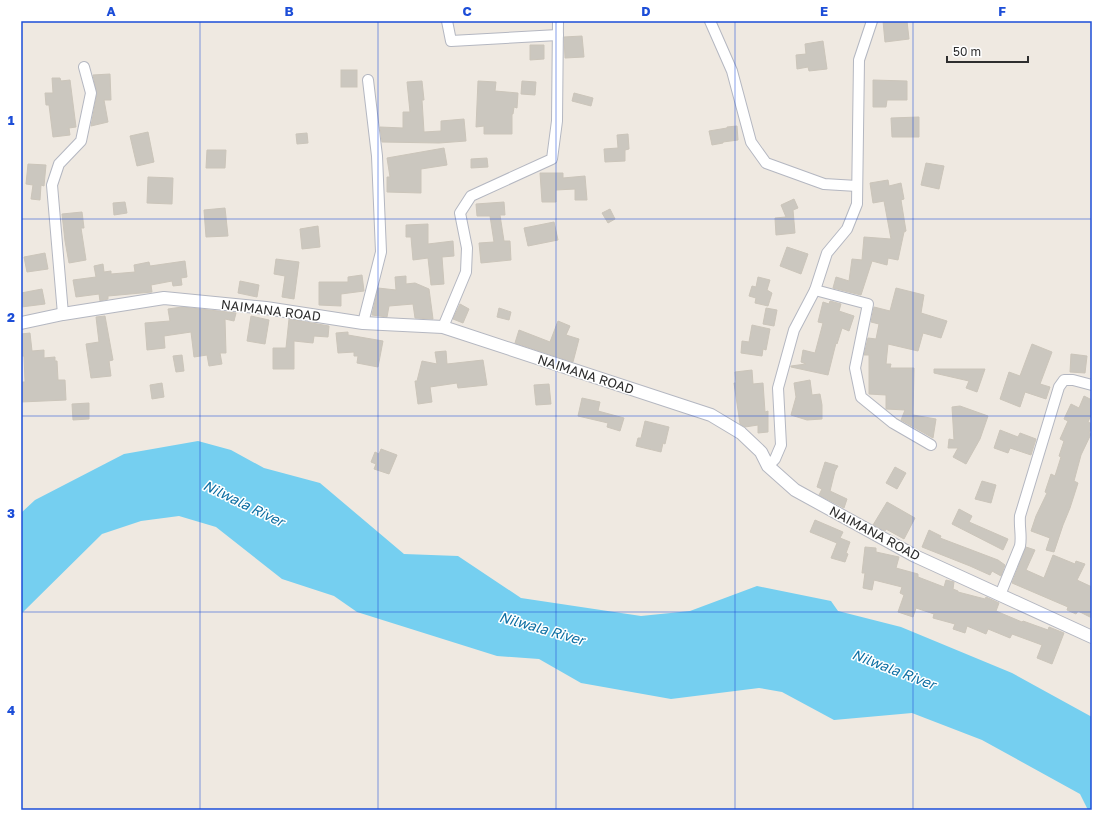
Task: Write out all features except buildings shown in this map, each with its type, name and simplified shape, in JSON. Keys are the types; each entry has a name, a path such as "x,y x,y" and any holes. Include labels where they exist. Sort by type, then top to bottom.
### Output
{"street":[{"path":"447,21 451,41 558,35"},
{"path":"443,327 466,272 468,248 460,213 471,196 552,159 557,121 558,21"},
{"path":"710,21 732,71 751,142 766,163 824,184 856,186"},
{"path":"768,466 775,459 781,445 778,388 794,330 815,290 827,253 847,229 857,204 856,186 859,60 872,21"},
{"path":"63,314 52,184 59,164 80,141 91,93 84,67"},
{"path":"363,323 381,252 377,156 368,80"},
{"path":"815,290 868,304 855,368 861,397 893,422 931,445"},
{"name":"NAIMANA ROAD","path":"21,323 63,314 164,298 266,308 363,323 443,327 711,415 741,433 761,452 768,466 795,490 915,556 1092,636"},
{"path":"1000,595 1020,546 1022,539 1019,524 1020,516 1060,386 1064,380 1074,380 1092,385"}],"water":[{"name":"Nilwala River","path":"198,441 231,450 264,468 320,483 404,554 458,556 521,598 641,616 690,611 757,586 831,601 838,611 901,627 1012,673 1092,717 1092,810 1088,810 1080,794 982,740 912,713 834,720 782,692 759,688 671,699 581,683 539,659 497,656 357,612 334,596 282,579 216,527 179,516 141,521 102,534 21,614 21,513 35,500 124,454"}]}
